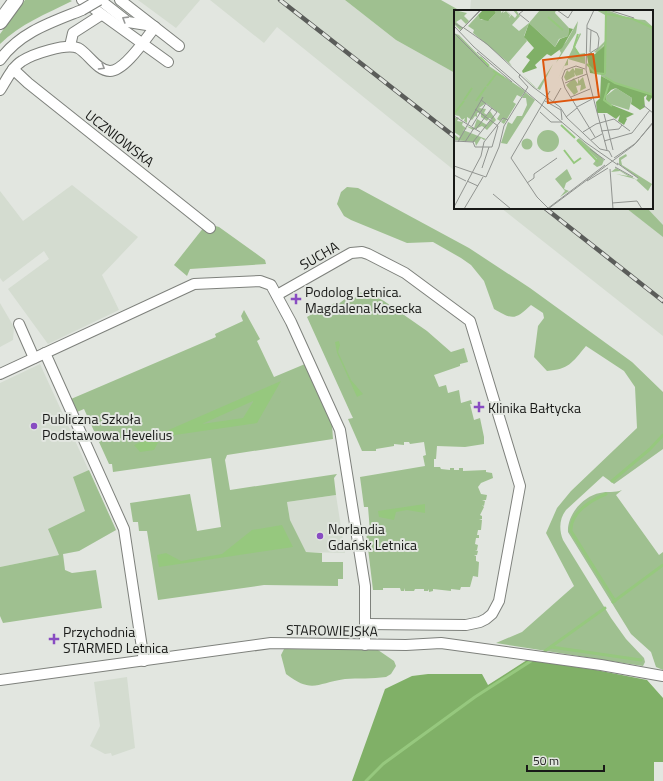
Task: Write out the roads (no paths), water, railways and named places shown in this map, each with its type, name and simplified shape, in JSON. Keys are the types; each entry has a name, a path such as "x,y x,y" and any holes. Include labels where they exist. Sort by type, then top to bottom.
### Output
{"main road":[{"path":"0,22 16,0"}],"street":[{"path":"0,60 20,39 38,28 82,5 99,0 128,22 155,27"},
{"path":"120,0 179,46"},
{"path":"82,5 101,15 168,62"},
{"path":"70,46 72,34 101,15"},
{"path":"0,90 13,70 21,61 59,47 70,46 78,48 103,69 110,71 117,69 135,54 155,27"},
{"name":"UCZNIOWSKA","path":"13,70 210,228"},
{"name":"SUCHA","path":"277,295 356,252 368,254 393,266 417,282 470,321 514,467"},
{"path":"0,374 194,284 260,281 271,285 317,376 340,430 365,586 365,645"},
{"path":"19,324 34,358"},
{"path":"45,353 124,529 144,661"},
{"name":"STAROWIEJSKA","path":"366,624 466,625 480,622 492,614 499,601 503,588 520,491 520,486 514,467"},
{"name":"STAROWIEJSKA","path":"0,680 271,643 406,645 441,642 601,665 663,676"}],"waterway":[{"path":"612,481 650,449 663,435"},
{"path":"606,494 582,508 574,518 571,531 615,601"},
{"path":"613,602 663,565"},
{"path":"545,651 605,608"},
{"path":"551,647 641,660"},
{"path":"366,781 383,764 475,697 531,661"}],"railway":[{"path":"280,0 454,136"},
{"path":"546,209 663,301"}],"place":[{"name":"Podolog Letnica. Magdalena Kosecka","path":"296,299"},
{"name":"Klinika Bałtycka","path":"479,407"},
{"name":"Publiczna Szkoła Podstawowa Hevelius","path":"34,426"},
{"name":"Norlandia Gdańsk Letnica","path":"320,536"},
{"name":"Przychodnia STARMED Letnica","path":"54,639"}]}
